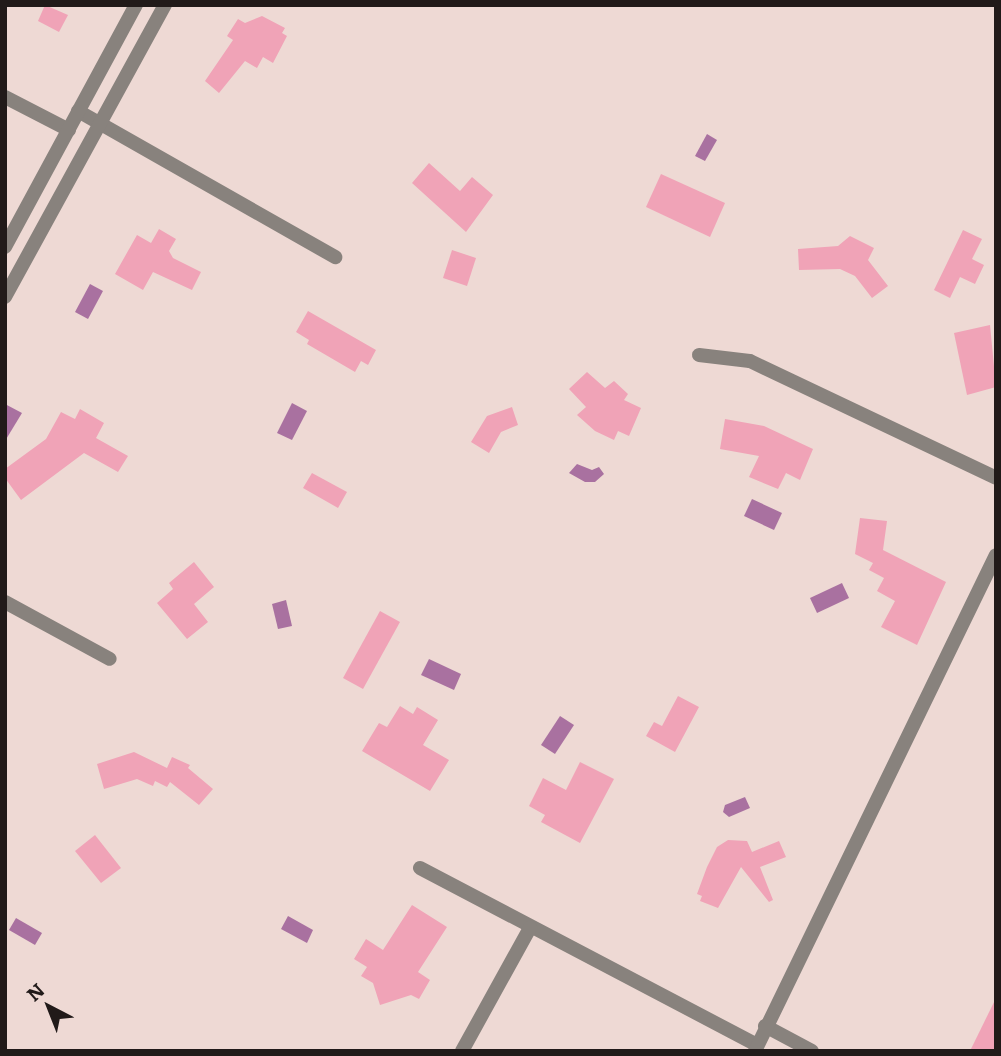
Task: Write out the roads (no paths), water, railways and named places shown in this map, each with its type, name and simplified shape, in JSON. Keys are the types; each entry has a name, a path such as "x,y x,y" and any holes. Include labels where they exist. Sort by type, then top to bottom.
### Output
{"street":[{"path":"5,247 136,5"},
{"path":"5,297 165,5"},
{"path":"5,97 68,130"},
{"path":"79,111 335,257"},
{"path":"699,355 750,361 996,478"},
{"path":"420,868 755,1047 996,555"},
{"path":"5,602 110,659"},
{"path":"462,1051 530,928"},
{"path":"765,1026 812,1051"}]}
